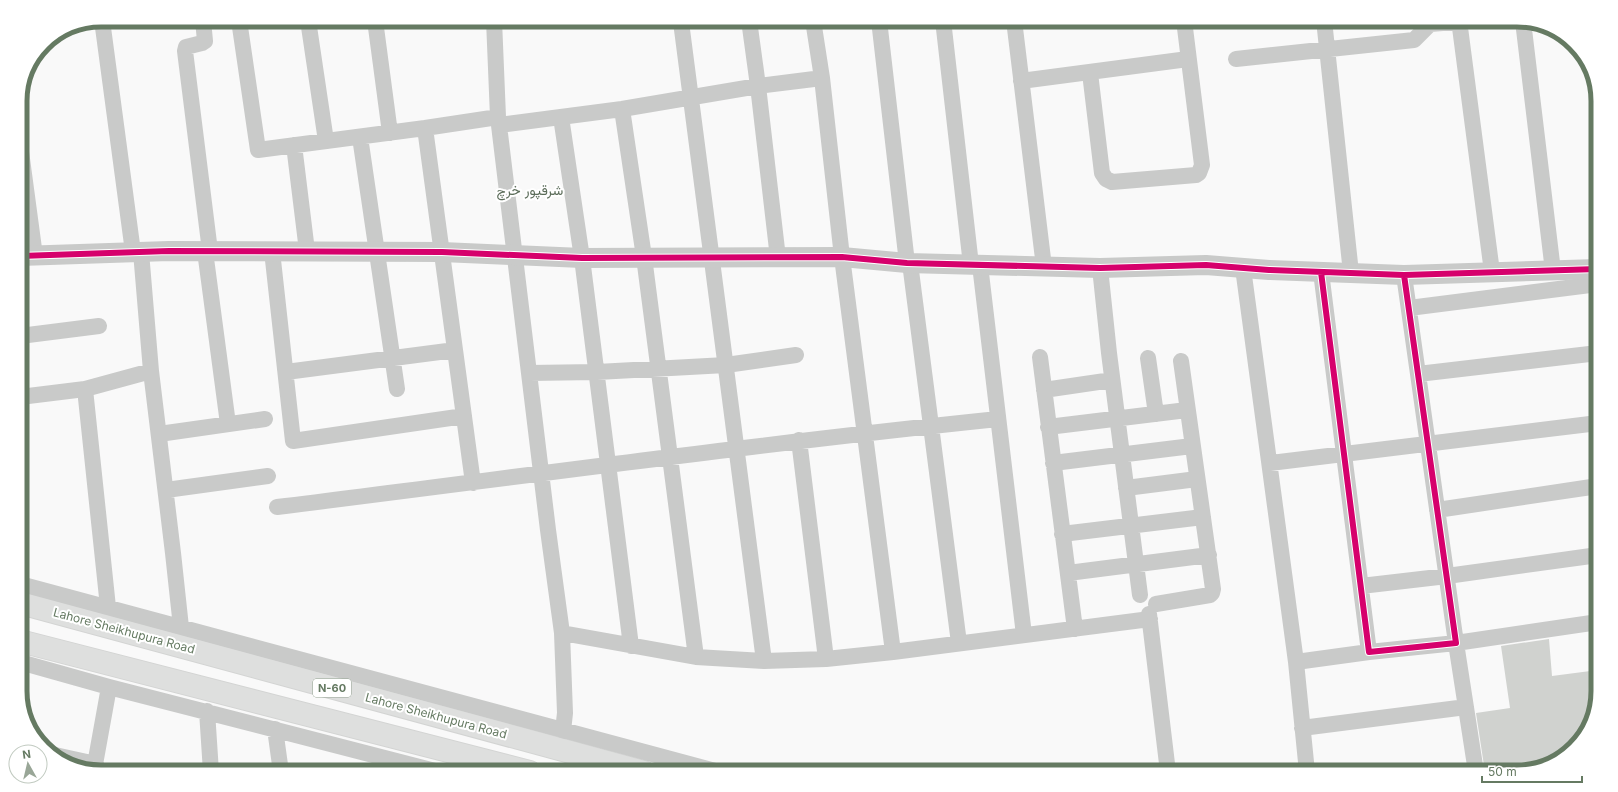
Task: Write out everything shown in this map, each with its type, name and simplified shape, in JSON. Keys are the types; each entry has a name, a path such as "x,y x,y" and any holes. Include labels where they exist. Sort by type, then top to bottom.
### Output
{"highway":[{"name":"Lahore Sheikhupura Road","path":"27,605 618,765"},
{"path":"27,643 503,765"}],"street":[{"path":"103,27 137,252 181,627"},
{"path":"204,27 205,41 186,47 185,51 228,424"},
{"path":"240,27 258,150 425,128 561,117 622,109 758,86 822,78"},
{"path":"309,27 326,141"},
{"path":"376,27 390,133"},
{"path":"494,27 499,121 514,255 562,633 565,713 563,731"},
{"path":"682,27 711,258 738,448 764,661"},
{"path":"750,27 778,258"},
{"path":"814,27 822,78 842,257 893,652"},
{"path":"880,27 908,263 932,426 959,643"},
{"path":"944,27 998,419 1024,635"},
{"path":"1015,27 1044,267"},
{"path":"1090,73 1102,173 1106,179 1112,182 1196,175 1202,170 1202,165 1185,27"},
{"path":"1325,27 1352,273"},
{"path":"1236,59 1414,40 1427,27"},
{"path":"1460,27 1492,272"},
{"path":"1524,28 1553,271"},
{"path":"1021,81 1188,59"},
{"path":"622,109 644,257 696,657"},
{"path":"561,117 582,258 631,646"},
{"path":"425,128 473,483"},
{"path":"360,137 397,390"},
{"path":"294,145 307,252"},
{"path":"27,242 28,256 207,251 442,252 582,258 842,257 908,263 1100,268 1206,265 1404,275 1591,269"},
{"path":"272,251 293,441 464,416"},
{"path":"1100,268 1112,380 1140,595 1135,602 1137,610 1141,613 1152,612"},
{"path":"1243,268 1296,662 1305,765"},
{"path":"1321,272 1369,652"},
{"path":"1404,275 1474,765"},
{"path":"1409,308 1591,285"},
{"path":"27,335 99,326"},
{"path":"286,372 455,350"},
{"path":"1418,374 1591,354"},
{"path":"529,373 597,372 726,365 796,355"},
{"path":"1040,357 1075,629"},
{"path":"1148,358 1156,414"},
{"path":"562,633 696,657 764,661 826,658 893,652 1075,629 1152,612 1210,595 1212,593 1208,555 1181,361"},
{"path":"27,396 85,389 151,371"},
{"path":"1044,390 1112,380"},
{"path":"85,389 108,607"},
{"path":"1048,427 1187,410"},
{"path":"159,434 265,419"},
{"path":"277,507 670,458 799,440 998,419"},
{"path":"1270,463 1344,453 1428,445 1591,424"},
{"path":"799,440 826,658"},
{"path":"1053,463 1192,446"},
{"path":"166,490 268,476"},
{"path":"1126,488 1197,479"},
{"path":"1437,510 1591,487"},
{"path":"1062,534 1203,517"},
{"path":"1068,573 1208,555"},
{"path":"1360,586 1447,576 1591,556"},
{"path":"27,586 692,765"},
{"path":"1152,612 1167,765"},
{"path":"1296,662 1369,652 1456,643 1591,623"},
{"path":"27,664 109,687 275,728 413,765"},
{"path":"95,764 109,687"},
{"path":"1302,728 1466,707"},
{"path":"207,711 211,765"},
{"path":"275,728 280,765"}],"building":[{"path":"1549,639 1552,676 1591,671 1590,701 1585,719 1579,732 1566,747 1545,759 1517,765 1484,765 1476,713 1510,708 1501,646"}],"cycle path":[{"path":"27,256 169,251 442,252 582,258 842,257 907,263 1100,268 1206,265 1269,270 1404,275 1591,269"},
{"path":"1321,272 1369,652 1456,643 1404,275"}],"district":[{"name":"شرقپور خرچ","path":"530,190"}]}
